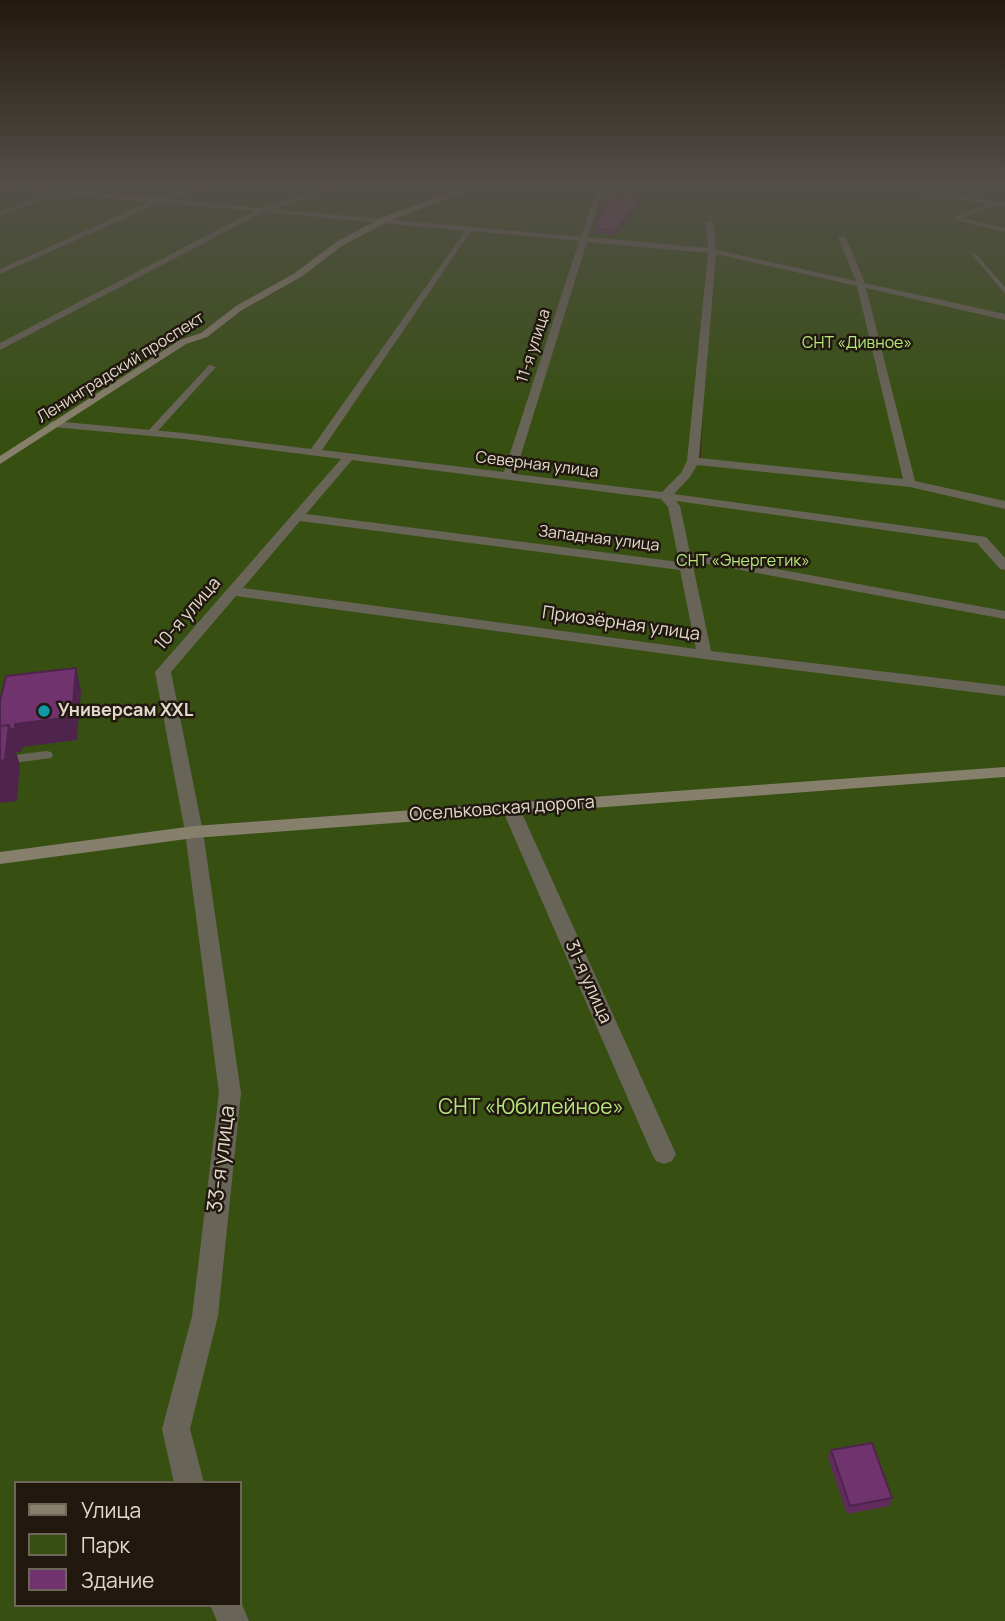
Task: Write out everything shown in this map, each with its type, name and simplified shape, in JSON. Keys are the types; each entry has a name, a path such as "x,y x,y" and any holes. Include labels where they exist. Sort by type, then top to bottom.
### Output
{"street":[{"path":"0,272 25,261"},
{"path":"0,347 165,261"},
{"name":"Ленинградский проспект","path":"0,461 53,424 81,410 183,342 204,335 268,289 298,275 317,261"},
{"path":"313,454 447,261"},
{"name":"11-я улица","path":"508,477 578,261"},
{"path":"704,655 674,506 666,496 686,475 693,461 711,261"},
{"path":"756,261 1005,317"},
{"path":"851,261 861,284 910,483"},
{"name":"Северная улица","path":"53,424 151,433 666,496 981,540 1005,566"},
{"name":"10-я улица","path":"194,832 163,672 348,458"},
{"path":"693,461 910,483 1005,505"},
{"name":"Западная улица","path":"297,517 685,561 1005,615"},
{"name":"Приозёрная улица","path":"233,591 704,655 1005,691"},
{"name":"Осельковская дорога","path":"0,858 194,832 1005,772"},
{"name":"31-я улица","path":"511,809 664,1154"},
{"name":"33-я улица","path":"189,1481 176,1429 205,1316 230,1093 194,832"}],"lane":[{"path":"978,261 1005,292"},
{"path":"151,433 212,367"},
{"path":"0,761 46,755"}],"green space":[{"name":"СНТ «Юбилейное»","path":"0,261 707,261 693,461 701,459 708,261 1005,261 1005,1621 0,1621"}],"building":[{"path":"76,668 72,717 15,724 15,729 10,729 9,725 0,726 0,701 6,676"},
{"path":"9,725 5,760 0,761 0,726"},
{"path":"872,1443 892,1498 850,1506 831,1450"}],"place":[{"name":"Универсам XXL","path":"44,711"}],"park label":[{"name":"СНТ «Дивное»","path":"857,344"},
{"name":"СНТ «Энергетик»","path":"743,562"}]}
